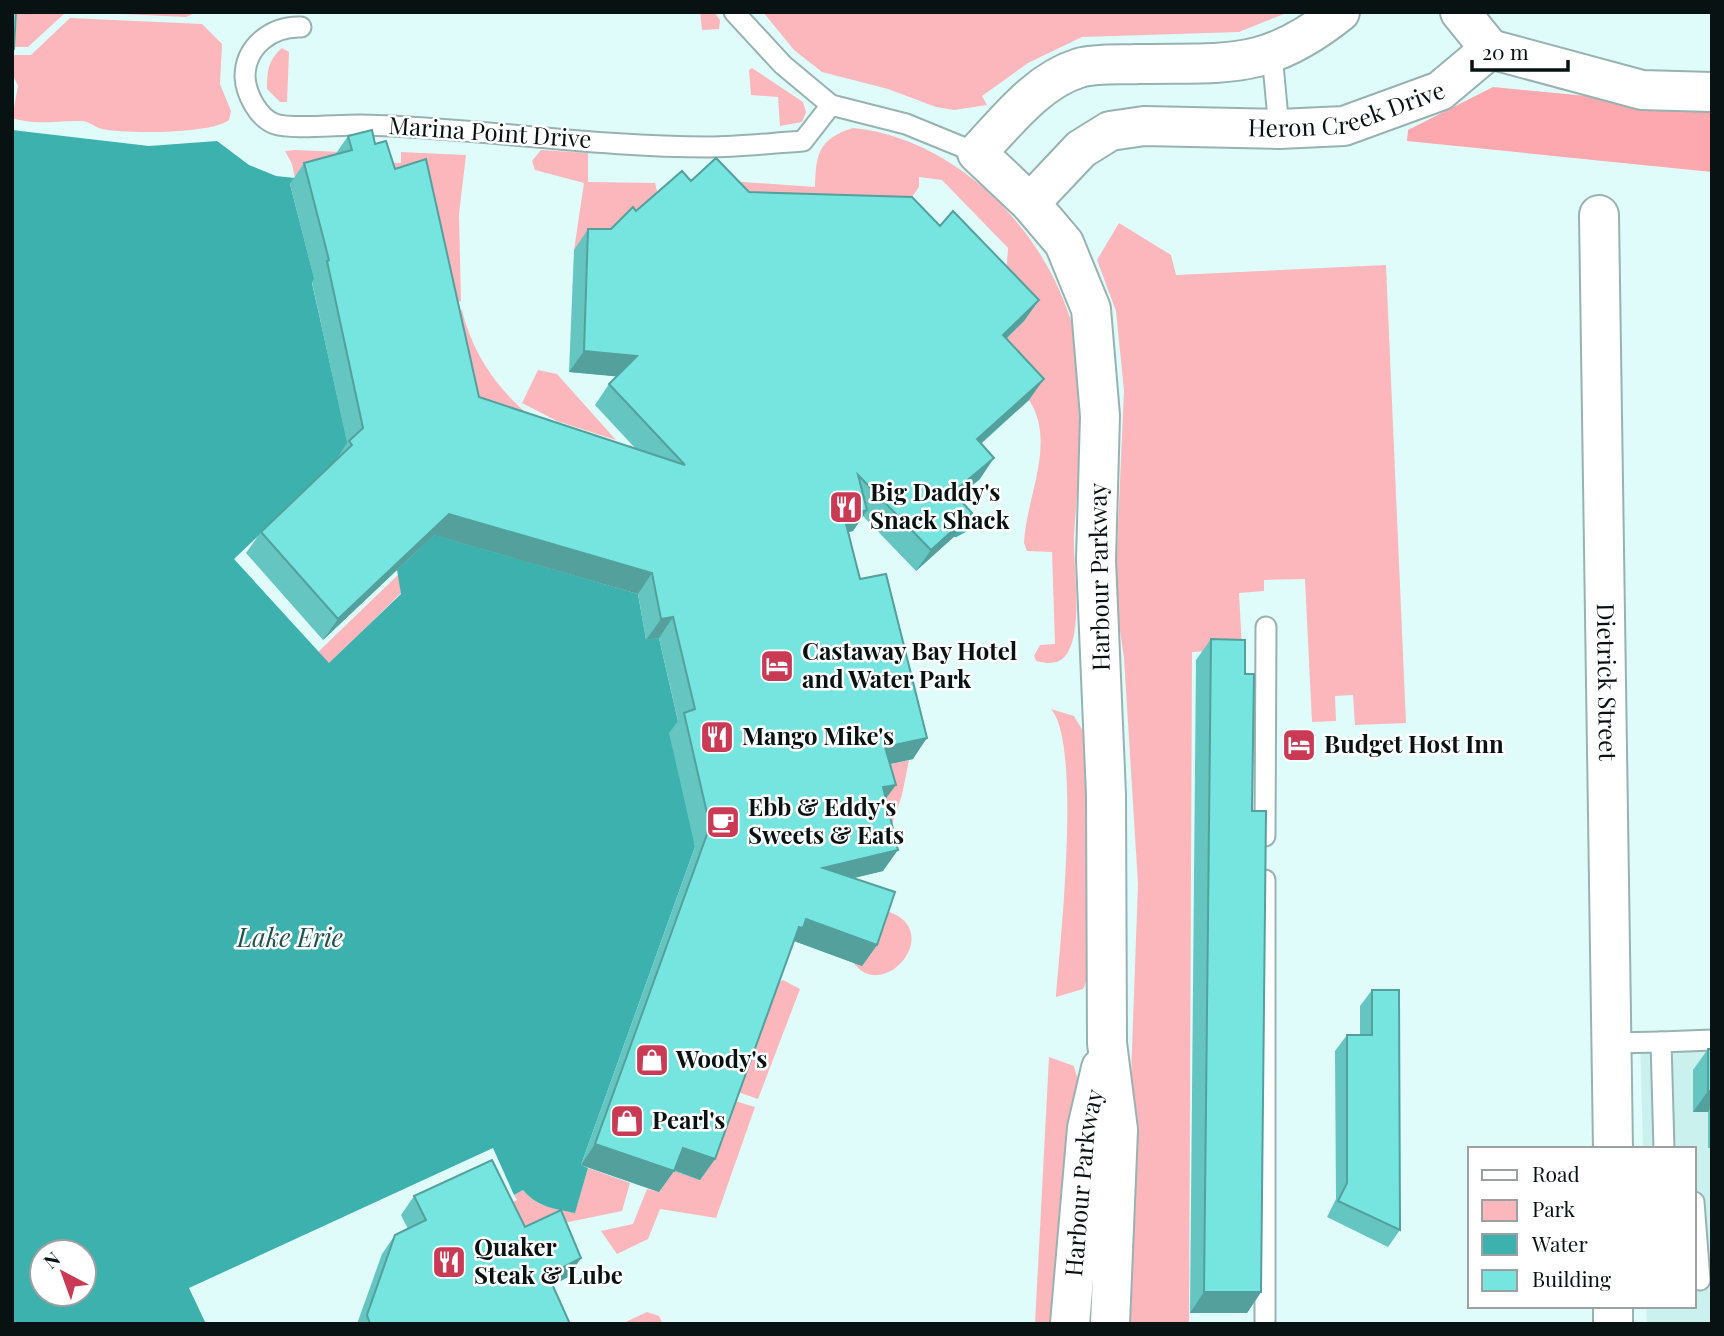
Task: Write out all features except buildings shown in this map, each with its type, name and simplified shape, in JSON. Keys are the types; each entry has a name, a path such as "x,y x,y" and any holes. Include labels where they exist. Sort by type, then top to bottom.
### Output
{"street":[{"path":"977,153 1026,100 1079,68 1237,63 1272,54 1310,36 1339,12"},
{"path":"1460,12 1490,49 1642,90 1712,92"},
{"name":"Heron Creek Drive","path":"1030,204 1081,149 1110,131 1144,126 1279,129 1344,126 1440,91 1490,49"},
{"name":"Harbour Parkway","path":"977,153 1030,204 1064,243 1091,309 1100,416 1096,560 1106,795 1107,1042 1118,1130 1110,1324"},
{"name":"Dietrick Street","path":"1599,215 1613,1147"},
{"name":"Harbour Parkway","path":"1070,1324 1087,1128 1107,1042"}],"lane":[{"path":"734,12 782,65 831,105 906,124 977,153"},
{"name":"Marina Point Drive","path":"301,27 284,27 261,40 251,53 245,70 246,85 260,115 276,125 364,125 709,147 803,141 831,105"},
{"path":"1272,54 1279,129"},
{"path":"1265,1324 1266,627"},
{"path":"1611,1043 1712,1040"},
{"path":"1661,1042 1664,1147"},
{"path":"1696,1227 1700,1280"}],"shaded area":[{"path":"1493,87 1712,108 1712,172 1407,141 1408,130"},
{"path":"1712,1033 1712,1324 1647,1324 1646,1308 1696,1308 1696,1147 1643,1147 1640,1037"}],"green space":[{"path":"17,12 66,12 28,47 15,47"},
{"path":"80,12 197,12 186,17"},
{"path":"700,12 714,12 720,20 719,29 702,30"},
{"path":"763,12 1289,12 1239,32 1082,37 1028,63 982,96 987,105 954,110 822,72 794,50"},
{"path":"70,18 202,24 222,44 220,84 231,111 229,120 205,128 129,132 102,129 85,121 38,122 12,118 18,86 12,73 12,55 31,55"},
{"path":"282,48 289,52 287,102 280,102 267,89 269,66"},
{"path":"752,68 803,102 806,112 802,122 780,126 778,97 751,95 749,70"},
{"path":"853,128 890,135 925,149 958,168 988,192 1015,219 1038,250 1056,283 1070,318 1080,370 1081,398 1074,536 1076,612 1073,641 1065,656 1058,661 1036,661 1034,656 1040,645 1055,644 1052,552 1027,551 1024,543 1040,452 1037,417 1025,394 988,356 1006,278 1008,248 942,180 919,177 919,187 909,201 750,204 701,179 815,187 816,165 821,149 832,137"},
{"path":"541,150 588,153 588,182 655,183 659,199 622,232 574,250 584,183 535,170 532,161"},
{"path":"285,151 342,152 295,178"},
{"path":"401,152 466,155 459,214 461,301 455,303 372,162 401,163"},
{"path":"1119,223 1171,255 1176,275 1386,265 1406,723 1355,725 1353,695 1335,696 1336,721 1312,722 1305,579 1264,580 1264,591 1239,593 1242,649 1192,652 1189,1324 1122,1324 1138,884 1124,658 1115,596 1124,391 1116,311 1097,260"},
{"path":"462,310 472,341 488,369 507,395 531,417 464,418 441,315"},
{"path":"538,370 557,374 616,440 557,421 522,403"},
{"path":"399,574 401,593 329,664 318,652"},
{"path":"1051,709 1074,716 1090,743 1091,971 1083,989 1056,997 1067,846 1067,802 1060,729"},
{"path":"909,760 902,795 885,845 871,768"},
{"path":"879,909 900,917 910,930 911,944 905,958 894,969 880,975 866,973 853,962 863,965"},
{"path":"783,980 800,989 758,1099 732,1090 777,983"},
{"path":"1049,1057 1074,1066 1079,1084 1060,1324 1035,1324"},
{"path":"728,1099 755,1107 716,1218 660,1209 648,1239 617,1254 601,1231 633,1224 647,1189 660,1192 669,1168"},
{"path":"588,1168 630,1183 622,1211 554,1225 512,1246 495,1210 517,1200 514,1195 523,1190 540,1204 575,1212"},
{"path":"647,1312 659,1316 663,1324 621,1324"}],"water":[{"name":"Lake Erie","path":"12,130 149,146 217,141 249,165 276,176 295,178 290,184 315,281 312,283 349,449 337,466 314,483 234,559 329,663 401,594 397,570 422,546 429,533 638,594 646,639 659,638 680,730 695,847 581,1165 588,1168 575,1213 540,1204 523,1190 514,1195 493,1148 189,1288 206,1324 12,1324"}],"waterway":[{"path":"955,532 966,526 967,518 960,512"}],"place":[{"name":"Big Daddy's Snack Shack","path":"846,507"},
{"name":"Castaway Bay Hotel and Water Park","path":"777,666"},
{"name":"Mango Mike's","path":"717,737"},
{"name":"Budget Host Inn","path":"1299,745"},
{"name":"Ebb & Eddy's Sweets & Eats","path":"723,822"},
{"name":"Woody's","path":"652,1060"},
{"name":"Pearl's","path":"627,1121"},
{"name":"Quaker Steak & Lube","path":"449,1262"}]}
